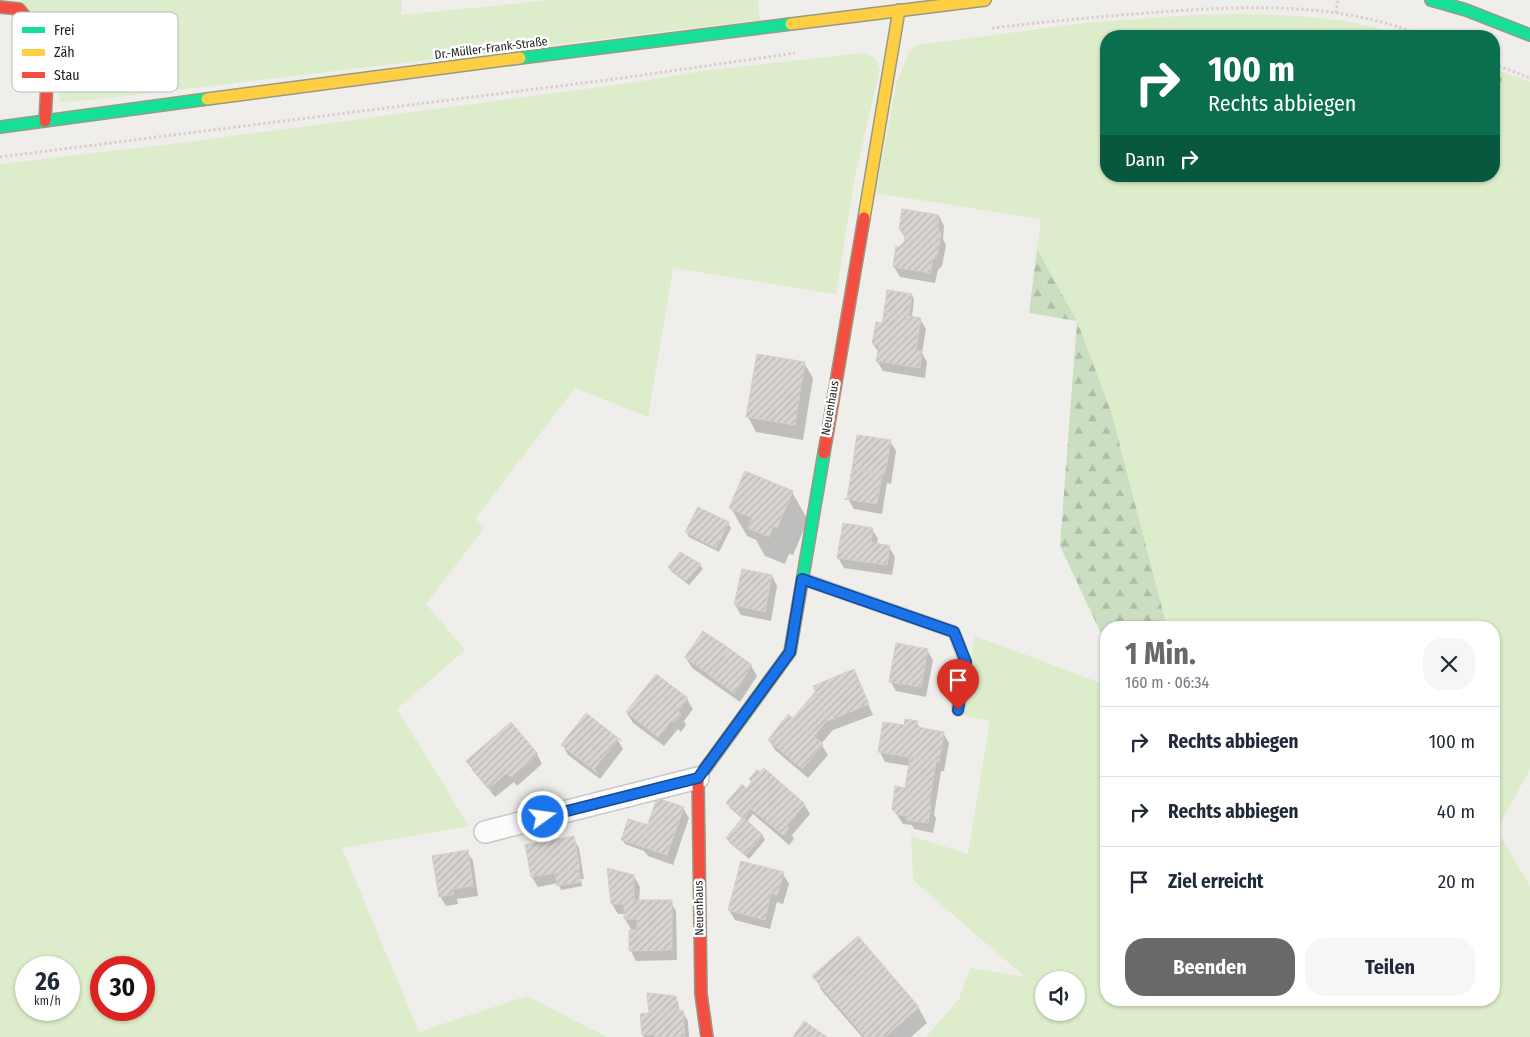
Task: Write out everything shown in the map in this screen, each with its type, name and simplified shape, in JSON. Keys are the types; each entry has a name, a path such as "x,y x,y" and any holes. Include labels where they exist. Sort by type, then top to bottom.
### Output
{"street":[{"name":"Dr.-Müller-Frank-Straße","path":"0,127 491,61 985,0"},
{"path":"1431,0 1466,10 1530,34"},
{"path":"0,7 19,9 21,12"},
{"name":"Neuenhaus","path":"707,1037 701,994 698,778 790,652 899,10"},
{"path":"46,121 47,92"},
{"path":"486,832 698,778"}],"lane":[{"path":"802,579 954,632 966,662 958,710"}],"path":[{"path":"1336,14 1338,0"},
{"path":"991,28 1058,20 1213,8 1297,9 1336,14 1397,26 1407,30"},
{"path":"0,157 612,79 798,53"},
{"path":"1500,66 1530,78"}],"green space":[{"path":"20,0 402,0 401,15 552,0 758,0 760,20 178,90 178,12 32,12"},
{"path":"1265,14 1306,17 1346,21 1385,30 1100,30 1100,182 1500,182 1500,71 1530,82 1530,769 1500,824 1500,621 1165,621 1111,411 1077,321 1037,249 1041,219 876,193 896,84 908,54 916,45 1085,23 1192,15"},
{"path":"864,53 875,58 880,69 854,181 836,294 673,268 648,417 575,388 475,519 485,527 426,604 465,650 397,709 469,826 342,848 419,1032 527,996 607,1037 0,1037 0,164 180,143 630,83 702,71"},
{"path":"59,92 160,92 110,98 60,102"},
{"path":"1037,249 1077,321 1029,313"},
{"path":"1077,321 1111,411 1165,621 1100,621 1100,631 1060,546"},
{"path":"975,636 1100,683 1100,1006 1500,1006 1500,835 1530,886 1530,1037 926,1037 959,999 970,968 1025,977 913,880 911,836 968,854 990,721 961,715"}],"building":[{"path":"902,209 939,215 938,229 941,233 939,245 905,239 901,230 899,230"},
{"path":"905,239 939,245 930,273 893,267 896,246 899,247"},
{"path":"887,290 912,294 909,316 884,312"},
{"path":"884,312 921,318 916,350 922,351 920,368 876,361 879,345 872,344 876,322 882,323"},
{"path":"757,354 805,362 795,425 746,417"},
{"path":"857,435 891,440 885,474 852,469"},
{"path":"852,469 882,474 877,504 844,499 847,498"},
{"path":"745,471 793,491 777,528 773,526 769,537 748,528 752,518 729,508"},
{"path":"698,507 729,522 716,548 685,532"},
{"path":"843,523 873,528 871,542 890,546 887,565 837,558"},
{"path":"680,552 701,564 686,581 668,567"},
{"path":"742,569 772,575 765,612 734,605"},
{"path":"703,631 730,649 711,676 685,657"},
{"path":"896,643 928,649 921,687 889,682"},
{"path":"730,649 752,665 734,693 710,676"},
{"path":"854,669 869,704 828,721 813,686"},
{"path":"656,674 688,698 678,711 681,714 675,722 672,720 658,737 626,712"},
{"path":"816,691 827,720 814,736 793,718"},
{"path":"586,713 622,741 618,739 594,769 598,773 561,745"},
{"path":"788,714 823,744 802,769 768,740"},
{"path":"905,719 918,721 917,727 944,732 939,762 878,752 883,722 904,725"},
{"path":"511,722 538,754 511,777 507,773 489,788 492,792 466,761"},
{"path":"910,757 936,761 928,823 907,820 908,816 896,814 892,809 895,786 905,788"},
{"path":"764,768 805,804 787,825 789,828 783,835 738,798 752,782 749,779 757,770 760,772"},
{"path":"742,784 746,788 738,798 752,809 744,818 726,803"},
{"path":"657,798 684,807 667,855 640,846"},
{"path":"743,817 763,835 746,855 726,838"},
{"path":"628,819 648,825 640,846 621,840"},
{"path":"574,836 580,869 531,877 525,845"},
{"path":"468,850 473,886 452,889 454,894 439,897 432,856"},
{"path":"741,861 784,872 777,895 771,893 765,920 728,910"},
{"path":"607,868 634,875 634,900 624,900 624,904 611,904"},
{"path":"578,869 581,882 557,886 555,873"},
{"path":"624,900 672,900 672,950 629,951 629,930 637,930 637,919 624,919"},
{"path":"858,936 919,1007 885,1037 865,1037 812,976"},
{"path":"647,993 676,996 677,1010 649,1013"},
{"path":"683,1010 685,1037 654,1037 654,1034 642,1035 640,1014"},
{"path":"804,1021 827,1037 793,1037"}],"traffic: fast":[{"path":"1431,0 1466,10 1530,35"},
{"path":"520,58 791,24"},
{"path":"0,127 207,99"},
{"path":"710,762 790,652 824,453"}],"traffic: slow":[{"path":"791,24 985,0"},
{"path":"864,218 899,10"},
{"path":"207,99 520,58"}],"traffic: jam":[{"path":"0,7 19,9 21,12"},
{"path":"45,121 46,92"},
{"path":"824,453 864,218"},
{"path":"707,1037 701,994 698,778 710,762"}],"route":[{"path":"543,817 698,778 790,652 802,579 954,632 966,662 958,710"}]}
